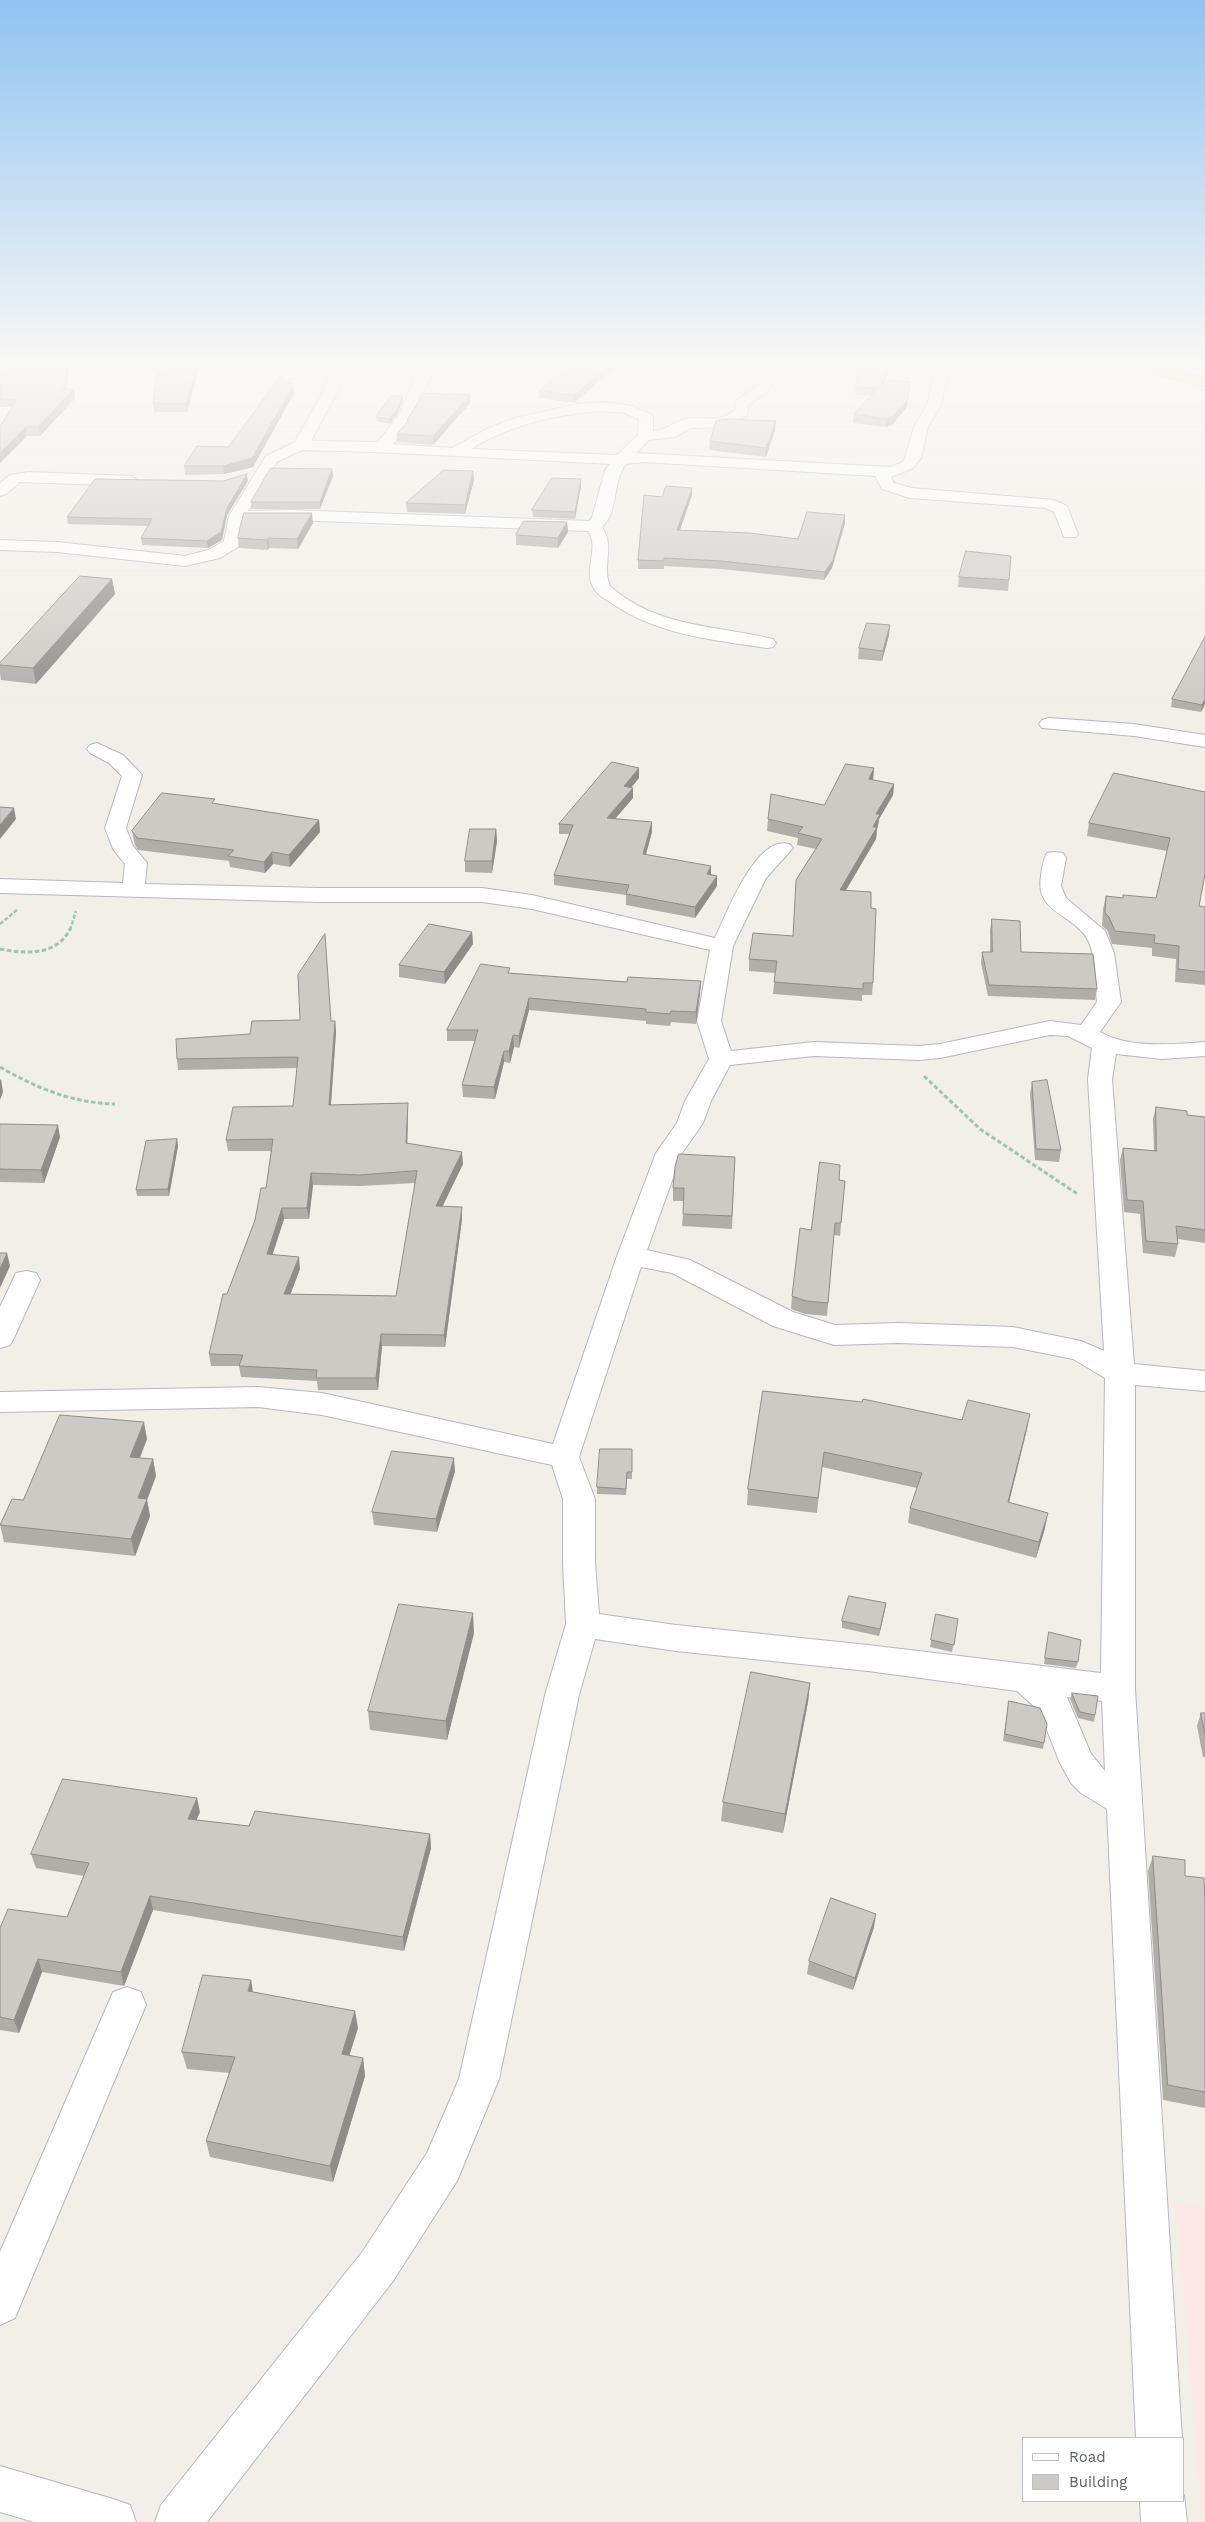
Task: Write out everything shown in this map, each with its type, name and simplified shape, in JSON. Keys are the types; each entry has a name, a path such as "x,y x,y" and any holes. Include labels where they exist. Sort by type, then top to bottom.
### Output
{"street":[{"path":"0,491 15,479"},
{"path":"78,479 145,481"},
{"path":"0,545 57,547 185,561 214,554 232,543 237,516 260,479"},
{"path":"237,516 290,515 567,527 592,526 600,520 611,479"},
{"path":"885,479 888,486 910,493 1048,503 1061,510 1070,534"},
{"path":"592,526 601,536 603,553 596,572 601,587 631,611 659,624 767,643"},
{"path":"1049,724 1134,730 1205,741"},
{"path":"97,749 116,759 132,775 129,791 118,810 114,827 121,848 136,863 133,890"},
{"path":"178,2522 378,2266 442,2167 479,2079 562,1695 583,1624 579,1563 579,1499 564,1457 631,1256 669,1153 690,1123 698,1101 721,1059 709,1021 722,946 756,875 782,848"},
{"path":"1055,858 1050,886 1056,901 1094,931 1103,953 1110,1002 1096,1040 1120,1373 1118,1689 1159,2437"},
{"path":"0,886 320,895 482,894 532,902 722,946"},
{"path":"721,1059 814,1049 919,1053 940,1051 1050,1028 1070,1029 1096,1040 1162,1052 1205,1049"},
{"path":"631,1256 680,1266 783,1319 834,1335 898,1333 1013,1337 1081,1351 1120,1373 1205,1382"},
{"path":"0,1338 26,1280"},
{"path":"0,1402 122,1398 267,1398 322,1404 564,1457"},
{"path":"583,1624 631,1633 898,1661 1118,1689"},
{"path":"1028,1679 1052,1702 1083,1775 1106,1794 1124,1801"},
{"path":"0,2304 128,2005"},
{"path":"0,2489 113,2522"},
{"path":"1163,2502 1164,2522"}],"path":[{"path":"0,949 17,953 43,951 63,942 73,923 82,889"},
{"path":"897,1051 980,1129 1062,1182 1109,1219"},
{"path":"0,1068 36,1088 98,1104 115,1104"}],"shaded area":[{"path":"1176,2202 1205,2207 1205,2522 1202,2522"}],"building":[{"path":"95,479 223,481 244,479 227,508 221,532 207,541 141,538 152,519 67,517"},
{"path":"265,479 328,479 320,502 251,502"},
{"path":"434,479 471,479 465,505 406,503"},
{"path":"552,479 581,479 575,512 532,510"},
{"path":"666,486 692,488 677,530 750,533 798,539 807,512 845,515 833,560 825,572 721,561 664,558 664,561 638,560 644,495 662,497"},
{"path":"244,513 312,513 297,539 268,538 267,540 238,538"},
{"path":"524,521 567,522 558,538 516,535"},
{"path":"966,551 1011,556 1009,580 959,577"},
{"path":"80,576 112,579 33,668 0,665 0,663"},
{"path":"867,623 890,625 883,651 859,648"},
{"path":"1205,637 1205,699 1202,705 1172,699"},
{"path":"612,762 639,768 624,786 633,788 607,818 652,822 643,854 711,866 707,874 717,876 695,907 626,894 629,885 554,875 573,825 559,824"},
{"path":"846,764 874,768 869,779 894,784 876,814 880,814 873,827 877,827 840,890 871,892 871,908 876,909 873,983 863,983 863,989 774,982 777,961 749,959 753,933 793,936 796,880 822,839 798,833 803,827 768,819 771,794 824,805"},
{"path":"1114,773 1205,792 1205,874 1199,906 1205,907 1205,972 1178,969 1179,946 1154,943 1155,935 1115,931 1109,917 1105,913 1106,896 1123,898 1123,895 1156,898 1170,838 1089,823"},
{"path":"162,793 215,799 212,803 319,820 289,855 272,852 264,862 228,856 234,850 137,838 132,831"},
{"path":"0,807 14,808 0,825"},
{"path":"470,829 496,829 492,861 465,861"},
{"path":"992,919 1020,921 1021,952 1093,954 1097,989 989,985 982,952 992,952"},
{"path":"429,924 472,932 444,972 399,965"},
{"path":"325,934 331,1021 335,1021 329,1105 408,1103 406,1143 462,1152 436,1206 462,1207 444,1335 381,1334 376,1378 316,1378 317,1370 239,1366 243,1355 209,1354 223,1294 227,1294 255,1220 261,1188 266,1188 273,1139 226,1140 233,1107 293,1106 298,1057 177,1059 176,1039 250,1034 252,1021 300,1020 298,975","holes":["417,1171 396,1296 284,1294 299,1257 267,1254 282,1208 307,1208 311,1173 359,1175"]},
{"path":"481,964 510,968 508,973 627,982 628,977 701,981 696,1012 671,1011 670,1014 646,1012 646,1009 529,998 519,1036 513,1035 509,1051 504,1051 494,1087 462,1085 478,1030 447,1030"},
{"path":"1047,1080 1061,1150 1036,1149 1032,1082"},
{"path":"1156,1107 1187,1111 1187,1115 1205,1117 1205,1230 1176,1226 1178,1244 1146,1241 1143,1201 1127,1200 1123,1148 1156,1151"},
{"path":"0,1124 58,1125 41,1170 0,1169"},
{"path":"177,1139 168,1189 136,1190 146,1141"},
{"path":"679,1154 735,1157 732,1216 683,1214 684,1188 673,1188 675,1167"},
{"path":"820,1162 840,1165 839,1180 845,1181 841,1223 835,1223 828,1303 806,1301 792,1296 800,1228 811,1230"},
{"path":"0,1253 7,1253 0,1269"},
{"path":"763,1391 862,1402 863,1399 962,1420 968,1400 1030,1414 1008,1502 1048,1513 1039,1542 910,1508 922,1473 824,1452 818,1498 748,1489"},
{"path":"60,1415 144,1422 130,1457 153,1459 138,1498 147,1499 131,1539 0,1525 12,1499 23,1500"},
{"path":"600,1449 632,1449 632,1472 627,1472 626,1489 597,1487"},
{"path":"392,1451 454,1458 436,1519 372,1512"},
{"path":"849,1596 886,1603 880,1629 842,1621"},
{"path":"399,1604 473,1613 446,1721 368,1711"},
{"path":"936,1614 958,1619 954,1645 931,1640"},
{"path":"1049,1632 1081,1640 1078,1662 1045,1658"},
{"path":"751,1672 810,1683 785,1814 723,1802"},
{"path":"1072,1693 1098,1696 1095,1715 1080,1712"},
{"path":"1009,1701 1040,1708 1047,1724 1044,1743 1005,1734"},
{"path":"1201,1713 1205,1713 1205,1734"},
{"path":"63,1779 197,1798 188,1819 249,1826 255,1811 430,1834 403,1937 150,1896 121,1972 38,1959 14,2020 0,2017 0,1928 8,1909 67,1917 89,1863 31,1854"},
{"path":"1153,1856 1185,1860 1185,1876 1204,1878 1205,2092 1168,2085"},
{"path":"831,1898 876,1914 855,1978 809,1961"},
{"path":"203,1975 251,1980 248,1991 355,2011 342,2054 363,2058 330,2166 206,2141 235,2057 182,2052"}]}
